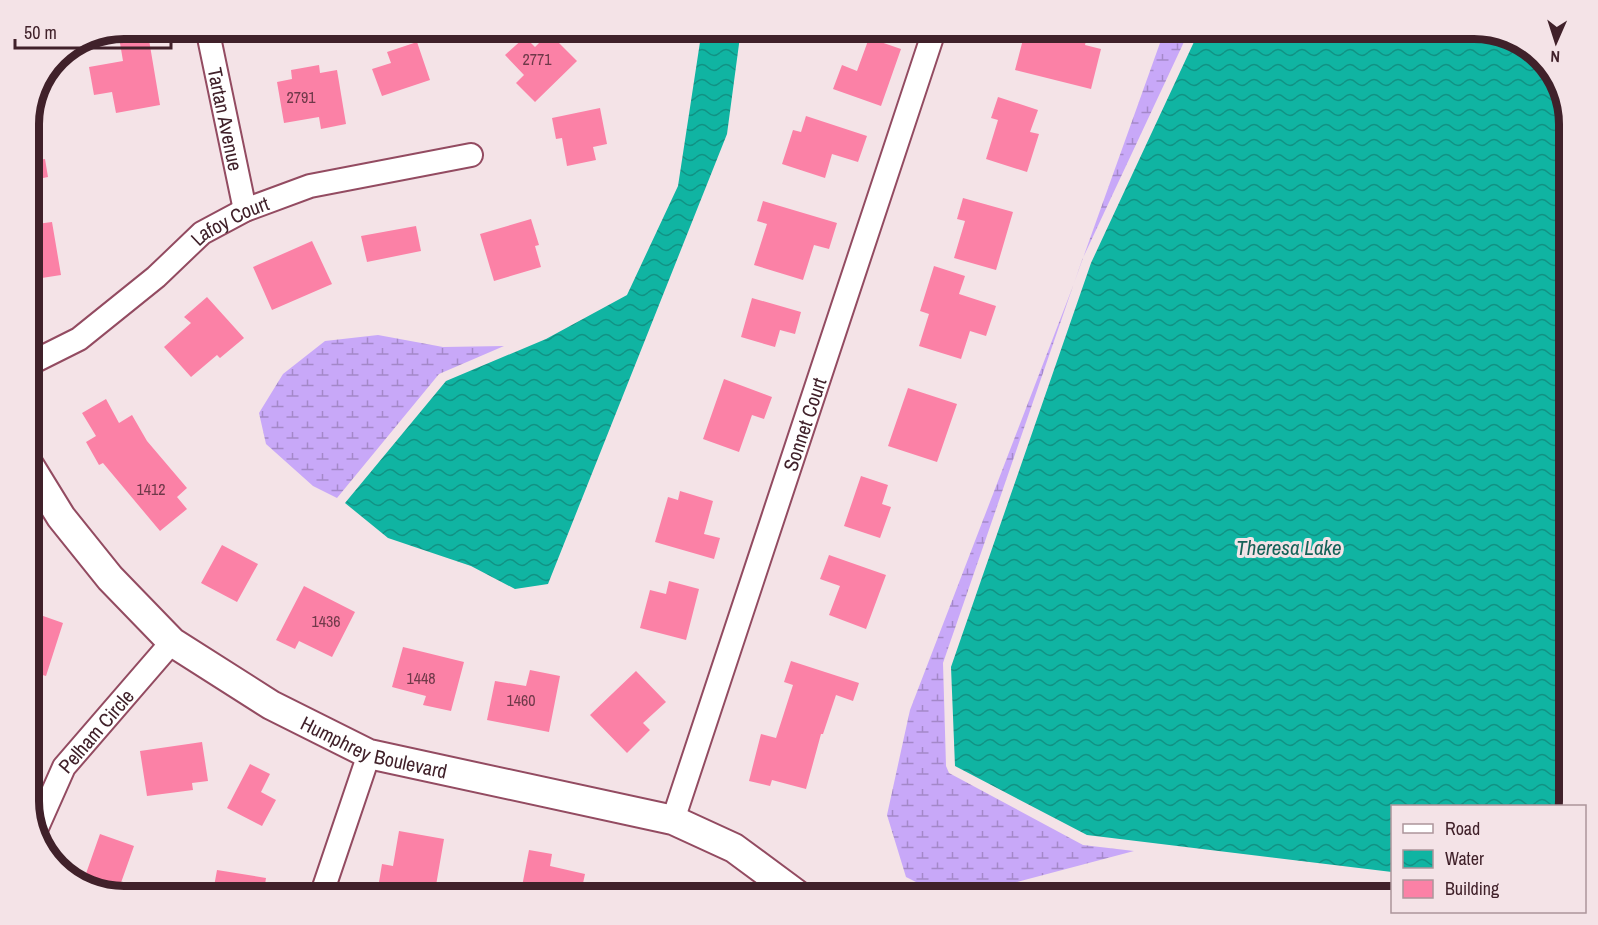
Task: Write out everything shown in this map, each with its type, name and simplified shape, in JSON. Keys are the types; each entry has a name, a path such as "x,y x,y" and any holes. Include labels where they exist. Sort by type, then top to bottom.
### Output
{"street":[{"name":"Tartan Avenue","path":"209,39 245,210"},
{"name":"Sonnet Court","path":"673,820 931,39"},
{"name":"Lafoy Court","path":"39,359 79,339 156,277 202,233 245,210 310,186 471,155"},
{"name":"Humphrey Boulevard","path":"39,481 61,517 110,578 172,642 271,705 369,754 673,820 734,848 784,886"},
{"name":"Pelham Circle","path":"41,819 64,767 172,642"},
{"path":"325,886 369,754"}],"green space":[{"path":"1161,39 1185,39 1083,257"},
{"path":"1074,284 943,663 946,766 949,773 1083,845 1134,851 1001,886 924,886 906,877 887,815 910,710"},
{"path":"378,335 443,347 504,346 439,374 337,498 313,486 266,444 259,413 283,374 325,341"}],"water":[{"path":"700,39 740,39 727,134 548,584 515,589 471,566 388,538 345,503 446,381 546,339 627,295 678,186"},
{"name":"Theresa Lake","path":"1195,39 1474,39 1507,45 1526,57 1526,72 1541,72 1548,81 1553,91 1559,118 1559,805 1391,805 1391,872 1087,835 955,766 951,667 1091,263"}],"building":[{"path":"149,39 160,105 116,113 112,92 94,95 89,67 123,61 119,40"},
{"path":"523,39 527,39 535,47 543,39 555,39 577,61 535,102 516,83 524,75 505,55"},
{"path":"869,39 901,49 881,106 833,89 842,65 857,71"},
{"path":"1023,39 1086,39 1085,45 1101,49 1091,89 1015,70"},
{"path":"417,42 430,80 382,96 372,69 391,63 387,52"},
{"path":"319,65 320,73 337,70 346,124 321,129 319,117 284,123 277,82 292,79 291,70"},
{"path":"998,97 1038,110 1030,132 1039,134 1027,172 986,159 998,120 991,118"},
{"path":"600,108 607,144 593,147 596,160 567,166 562,138 556,139 552,118"},
{"path":"806,116 867,136 858,162 832,154 825,178 782,164 793,130 801,132"},
{"path":"45,159 48,177 39,179 39,160"},
{"path":"963,198 1013,212 996,270 954,258 965,221 957,219"},
{"path":"763,201 837,223 829,249 814,245 803,280 754,265 767,224 757,221"},
{"path":"531,219 539,245 535,246 541,267 494,281 480,234"},
{"path":"52,222 61,275 39,278 39,224"},
{"path":"416,226 421,251 367,262 361,236"},
{"path":"312,241 332,284 272,310 253,267"},
{"path":"934,266 965,276 959,294 996,306 986,336 970,331 961,359 919,346 929,314 920,311"},
{"path":"207,297 244,338 220,358 217,355 191,377 164,347 191,323 184,317"},
{"path":"752,298 801,312 795,334 780,330 775,347 741,337"},
{"path":"724,379 772,397 764,419 752,415 739,452 703,439"},
{"path":"908,388 957,404 937,462 888,446"},
{"path":"106,399 119,423 132,415 147,441 187,488 177,497 187,509 160,531 103,463 99,465 86,442 96,436 82,413"},
{"path":"861,476 888,485 882,504 891,507 880,538 844,526"},
{"path":"680,491 713,501 704,534 720,538 714,559 655,542 668,497 678,500"},
{"path":"222,545 258,564 237,602 201,583"},
{"path":"829,555 886,575 866,629 829,615 840,586 820,579"},
{"path":"669,581 699,589 686,640 640,628 650,590 666,594"},
{"path":"304,586 355,612 332,657 299,641 295,649 276,640"},
{"path":"39,615 63,623 46,676 39,674"},
{"path":"403,647 464,662 451,711 423,705 426,696 392,687"},
{"path":"791,661 859,683 853,701 836,695 823,734 821,734 806,789 772,780 770,786 749,781 761,734 776,738 793,685 784,682"},
{"path":"530,670 560,676 549,732 487,720 495,681 526,686"},
{"path":"636,671 666,702 643,723 650,730 627,753 590,715"},
{"path":"202,742 208,781 192,783 193,790 147,796 140,751"},
{"path":"250,764 270,774 261,792 276,800 262,826 227,808"},
{"path":"399,831 444,839 436,886 378,886 382,864 393,866"},
{"path":"100,834 134,846 120,886 85,877"},
{"path":"529,850 552,854 550,866 585,874 582,886 522,886"},
{"path":"217,870 266,878 265,886 214,886"}]}
